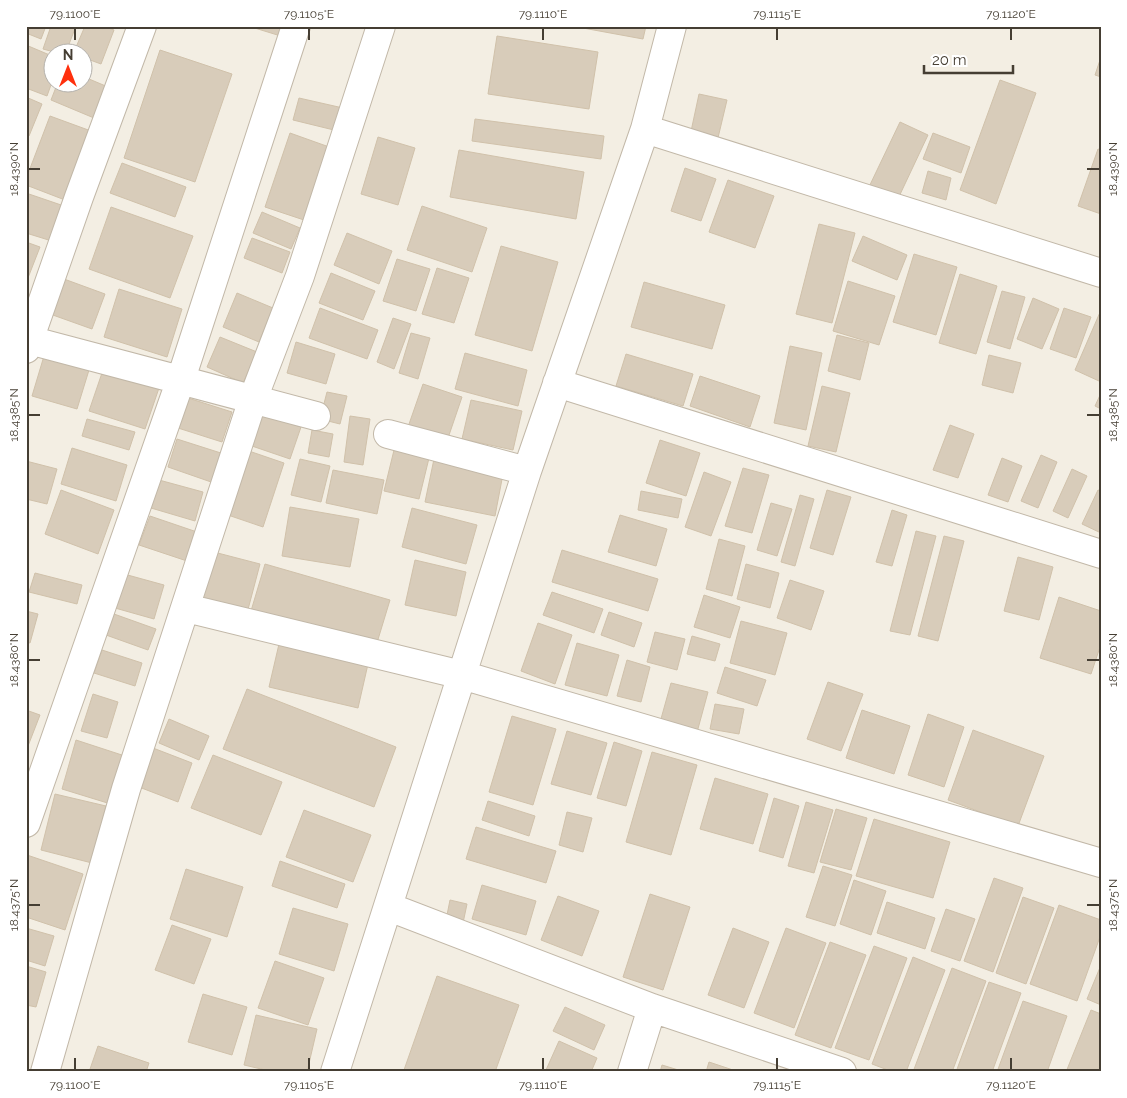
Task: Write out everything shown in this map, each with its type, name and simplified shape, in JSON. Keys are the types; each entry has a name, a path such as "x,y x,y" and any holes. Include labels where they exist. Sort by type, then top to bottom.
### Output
{"street":[{"path":"142,26 78,197 28,344 181,379 316,416"},
{"path":"26,824 181,379 296,26"},
{"path":"45,1072 126,788 253,399 300,276 381,26"},
{"path":"335,1072 527,471 645,129 672,26"},
{"path":"645,129 1101,273"},
{"path":"557,383 1101,554"},
{"path":"388,434 527,471"},
{"path":"186,608 462,675 1101,863"},
{"path":"389,907 652,1008 842,1072"},
{"path":"632,1072 652,1008"}],"building":[{"path":"26,26 46,26 41,39 26,33"},
{"path":"51,26 76,26 70,42 45,42"},
{"path":"85,26 104,26 114,30 101,64 92,61 92,42 78,42"},
{"path":"248,26 287,26 284,37"},
{"path":"572,26 646,26 643,39"},
{"path":"497,36 598,52 589,109 488,94"},
{"path":"26,45 42,52 42,92 48,92 47,96 26,88"},
{"path":"160,50 232,74 195,182 124,158"},
{"path":"1101,57 1101,77 1095,75"},
{"path":"92,80 108,87 94,118 51,100 54,92 92,92"},
{"path":"1000,80 1036,93 996,204 960,190"},
{"path":"699,94 727,100 717,142 690,136"},
{"path":"26,97 42,104 29,136 26,135"},
{"path":"299,98 343,108 338,131 293,120"},
{"path":"50,116 91,131 65,200 26,185 26,179"},
{"path":"475,119 604,136 601,159 472,141"},
{"path":"900,122 928,135 896,203 868,189"},
{"path":"290,133 332,148 307,221 265,207"},
{"path":"933,133 970,147 961,173 923,159"},
{"path":"378,137 415,148 398,205 361,194"},
{"path":"1098,149 1101,150 1101,214 1078,206"},
{"path":"459,150 584,172 576,219 450,197"},
{"path":"122,163 186,187 175,217 110,193"},
{"path":"685,168 716,179 701,221 671,211"},
{"path":"928,171 951,178 946,200 922,193"},
{"path":"728,180 774,196 755,248 709,232"},
{"path":"26,193 67,207 55,242 26,233"},
{"path":"422,206 487,228 472,272 407,250"},
{"path":"111,207 193,236 170,298 89,269"},
{"path":"262,212 300,228 291,249 253,233"},
{"path":"819,224 855,233 832,323 796,314"},
{"path":"347,233 392,251 379,284 334,265"},
{"path":"863,236 907,255 897,280 852,261"},
{"path":"252,238 290,252 282,273 244,258"},
{"path":"26,242 40,247 26,283"},
{"path":"501,246 558,262 532,351 475,335"},
{"path":"914,254 957,267 936,335 893,322"},
{"path":"397,259 430,269 416,311 383,301"},
{"path":"437,268 469,278 454,323 422,314"},
{"path":"331,273 375,291 363,320 319,303"},
{"path":"960,274 997,286 976,354 939,343"},
{"path":"64,279 105,294 92,329 50,314"},
{"path":"848,281 895,296 879,345 833,331"},
{"path":"644,282 725,305 712,349 631,327"},
{"path":"119,289 182,309 167,357 104,337"},
{"path":"1002,291 1025,297 1010,349 987,342"},
{"path":"237,293 273,308 259,342 223,327"},
{"path":"1033,298 1059,309 1042,349 1017,339"},
{"path":"320,308 378,330 367,359 309,338"},
{"path":"1064,308 1091,317 1076,358 1050,349"},
{"path":"1101,310 1101,378 1099,381 1075,370"},
{"path":"393,318 411,324 394,369 377,362"},
{"path":"411,333 430,338 418,379 399,373"},
{"path":"837,335 869,343 860,380 828,371"},
{"path":"220,337 257,352 243,383 207,367"},
{"path":"296,342 335,354 326,384 287,373"},
{"path":"790,346 822,353 806,430 774,423"},
{"path":"465,353 527,370 518,406 455,389"},
{"path":"626,354 693,374 683,406 616,386"},
{"path":"989,355 1021,363 1013,393 982,385"},
{"path":"44,356 89,370 77,409 32,396"},
{"path":"103,370 159,388 145,429 89,411"},
{"path":"700,376 760,396 750,427 690,406"},
{"path":"423,384 462,397 447,441 408,427"},
{"path":"822,386 850,393 836,452 808,446"},
{"path":"327,392 347,396 340,424 320,419"},
{"path":"1101,393 1101,409 1095,406"},
{"path":"188,398 232,412 222,442 178,428"},
{"path":"471,400 522,411 513,450 462,439"},
{"path":"257,413 301,427 290,459 246,444"},
{"path":"350,416 370,419 363,465 344,462"},
{"path":"87,419 135,432 129,450 82,436"},
{"path":"950,425 974,434 958,478 933,470"},
{"path":"312,430 333,434 329,457 308,453"},
{"path":"177,439 224,454 214,483 168,467"},
{"path":"660,440 700,453 686,496 646,483"},
{"path":"395,446 430,454 419,499 384,491"},
{"path":"72,448 127,465 116,501 61,484"},
{"path":"243,449 284,463 263,527 222,513"},
{"path":"1041,455 1057,462 1038,508 1021,501"},
{"path":"1002,458 1022,466 1008,502 988,495"},
{"path":"300,459 330,466 321,502 291,495"},
{"path":"434,459 503,474 495,516 425,502"},
{"path":"26,461 57,469 47,504 26,499"},
{"path":"743,468 769,475 752,533 725,526"},
{"path":"1072,469 1087,476 1068,518 1053,511"},
{"path":"333,470 384,480 377,514 326,503"},
{"path":"704,472 731,482 711,536 685,527"},
{"path":"159,480 203,492 195,521 151,508"},
{"path":"61,490 114,510 98,554 45,534"},
{"path":"827,490 851,497 833,555 810,548"},
{"path":"1098,490 1101,491 1101,533 1082,524"},
{"path":"641,491 682,499 678,518 638,510"},
{"path":"800,495 814,499 795,566 781,562"},
{"path":"771,503 792,509 777,556 757,550"},
{"path":"290,507 359,519 350,567 282,556"},
{"path":"412,508 477,525 466,564 402,547"},
{"path":"892,510 907,515 892,566 876,562"},
{"path":"620,515 667,529 656,566 608,552"},
{"path":"150,516 197,532 187,561 139,545"},
{"path":"916,531 936,536 910,635 890,631"},
{"path":"944,536 964,541 938,641 918,636"},
{"path":"719,539 745,546 732,596 706,589"},
{"path":"562,550 658,579 648,611 552,582"},
{"path":"210,551 260,564 246,617 195,603"},
{"path":"1018,557 1053,567 1039,620 1004,611"},
{"path":"415,560 466,572 456,616 405,605"},
{"path":"265,564 390,600 376,646 251,611"},
{"path":"746,564 779,573 770,608 737,599"},
{"path":"35,573 82,585 77,604 29,592"},
{"path":"124,574 164,585 154,619 115,608"},
{"path":"790,580 824,591 811,630 777,618"},
{"path":"552,592 603,609 594,633 543,615"},
{"path":"704,595 740,607 730,638 694,627"},
{"path":"1059,597 1101,611 1101,644 1091,674 1040,658"},
{"path":"26,611 38,614 30,643 26,642"},
{"path":"609,612 642,623 634,647 601,635"},
{"path":"114,614 156,629 148,650 106,635"},
{"path":"741,621 787,633 775,675 730,663"},
{"path":"538,623 572,635 555,684 521,671"},
{"path":"655,632 685,639 677,670 647,662"},
{"path":"692,636 720,644 715,661 687,654"},
{"path":"577,643 619,655 607,696 565,685"},
{"path":"279,644 368,664 358,708 269,687"},
{"path":"102,650 142,663 135,686 94,673"},
{"path":"627,660 650,667 641,702 617,696"},
{"path":"725,667 766,680 757,706 717,693"},
{"path":"828,682 863,694 841,751 807,739"},
{"path":"671,683 708,692 696,736 659,726"},
{"path":"247,689 396,747 374,807 223,749"},
{"path":"93,694 118,702 107,738 81,731"},
{"path":"715,704 744,709 739,734 710,729"},
{"path":"26,710 40,715 28,746 26,745"},
{"path":"862,710 910,726 894,774 846,758"},
{"path":"928,714 964,727 944,787 908,775"},
{"path":"512,716 556,729 533,805 489,792"},
{"path":"169,719 209,736 199,760 159,743"},
{"path":"973,730 1044,756 1018,826 948,800"},
{"path":"567,731 607,743 591,795 551,784"},
{"path":"76,740 128,757 114,805 62,789"},
{"path":"614,742 642,751 626,806 597,798"},
{"path":"153,748 192,763 178,802 139,787"},
{"path":"652,752 697,765 671,855 626,842"},
{"path":"213,755 282,782 261,835 191,808"},
{"path":"715,778 768,794 753,844 700,829"},
{"path":"55,794 106,806 92,863 41,850"},
{"path":"774,798 799,806 783,858 759,851"},
{"path":"488,801 535,816 529,836 482,820"},
{"path":"806,802 833,810 814,873 788,866"},
{"path":"836,809 867,818 851,870 820,862"},
{"path":"304,810 371,835 353,882 286,857"},
{"path":"567,812 592,818 583,852 559,845"},
{"path":"874,819 950,842 933,898 856,876"},
{"path":"476,827 556,851 546,883 466,859"},
{"path":"27,855 83,874 65,930 26,917"},
{"path":"280,861 345,884 337,908 272,886"},
{"path":"823,866 852,875 835,926 806,917"},
{"path":"186,869 243,887 227,937 170,919"},
{"path":"994,878 1023,888 993,972 964,961"},
{"path":"854,880 886,891 871,935 840,924"},
{"path":"482,885 536,901 526,935 472,919"},
{"path":"650,894 690,907 663,990 623,977"},
{"path":"558,896 599,911 582,956 541,940"},
{"path":"1023,897 1054,908 1026,984 996,973"},
{"path":"450,900 467,904 463,923 446,920"},
{"path":"887,902 935,918 925,949 877,933"},
{"path":"1059,905 1101,920 1101,934 1077,1001 1030,984"},
{"path":"293,908 348,924 334,971 279,954"},
{"path":"946,909 975,919 960,961 931,951"},
{"path":"172,925 211,939 194,984 155,970"},
{"path":"26,928 54,936 45,966 26,960"},
{"path":"733,928 769,942 744,1008 708,995"},
{"path":"786,928 826,943 794,1028 754,1013"},
{"path":"830,942 866,955 831,1048 795,1035"},
{"path":"874,946 907,958 869,1060 835,1048"},
{"path":"913,957 945,970 906,1072 893,1072 872,1064"},
{"path":"275,961 324,978 308,1025 258,1008"},
{"path":"1101,965 1101,1005 1087,999"},
{"path":"26,966 46,972 36,1007 26,1005"},
{"path":"952,968 986,981 952,1072 913,1072"},
{"path":"437,976 519,1005 495,1072 409,1072 404,1070"},
{"path":"989,982 1021,993 992,1072 956,1072"},
{"path":"203,994 247,1007 232,1055 188,1042"},
{"path":"1023,1001 1067,1016 1047,1072 997,1072"},
{"path":"565,1007 605,1025 594,1050 553,1031"},
{"path":"1091,1010 1101,1014 1101,1072 1066,1072"},
{"path":"256,1015 317,1029 307,1072 274,1072 244,1065"},
{"path":"559,1041 597,1058 591,1072 551,1072 546,1070"},
{"path":"98,1046 149,1063 146,1072 89,1072"},
{"path":"709,1062 733,1070 733,1072 706,1072"},
{"path":"662,1065 685,1072 660,1072"}]}
